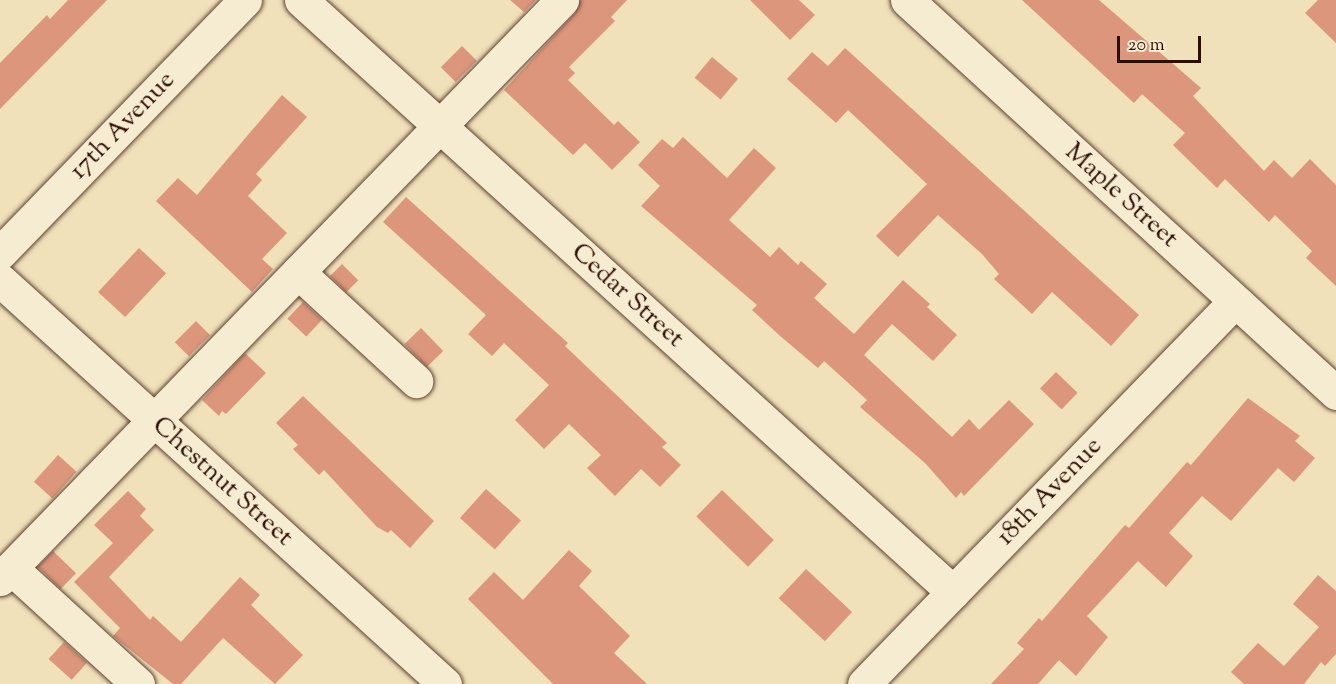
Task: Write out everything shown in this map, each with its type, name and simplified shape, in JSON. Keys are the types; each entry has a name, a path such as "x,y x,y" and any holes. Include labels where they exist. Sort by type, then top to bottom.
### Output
{"street":[{"name":"17th Avenue","path":"0,253 245,0"},
{"name":"Cedar Street","path":"301,0 953,592"},
{"path":"138,684 5,574 562,0"},
{"name":"Maple Street","path":"907,0 1336,393"},
{"path":"298,272 416,381"},
{"name":"Chestnut Street","path":"0,280 445,684"},
{"name":"18th Avenue","path":"864,684 1236,301"}],"building":[{"path":"68,0 107,0 0,109 0,63 47,15 50,19"},
{"path":"510,0 536,0 524,12"},
{"path":"580,0 627,0 611,17 615,21 569,67 575,73 568,80 614,125 618,121 640,142 612,170 585,143 573,155 504,90 575,13"},
{"path":"750,0 799,0 815,15 790,40"},
{"path":"1022,0 1099,0 1201,88 1193,96 1264,171 1274,160 1292,178 1310,159 1336,185 1336,286 1306,258 1312,251 1275,215 1269,222 1225,179 1217,188 1173,145 1185,133 1142,94 1134,103"},
{"path":"1318,0 1336,0 1336,43 1305,13"},
{"path":"462,46 477,61 456,82 441,67"},
{"path":"845,48 1139,315 1111,346 1052,292 1032,314 994,279 999,274 982,254 938,215 898,257 876,236 927,184 848,110 836,123 787,79 812,52 828,66"},
{"path":"712,57 738,79 721,100 695,78"},
{"path":"282,95 307,117 256,174 262,180 248,196 287,233 262,259 273,269 252,292 156,201 178,178 197,195"},
{"path":"683,137 727,178 754,148 776,168 729,220 770,257 779,247 798,265 801,261 827,284 814,298 854,334 903,280 930,304 927,307 957,335 933,361 892,324 864,355 952,437 969,419 979,430 1009,400 1034,424 964,496 961,492 956,498 925,463 860,407 867,400 824,361 818,368 779,335 752,310 757,305 641,206 660,186 638,165 662,139 673,148"},
{"path":"406,197 568,343 565,346 667,443 662,447 681,465 660,487 641,469 615,496 587,468 601,455 569,424 544,449 515,420 549,385 504,343 492,356 468,334 486,315 383,222"},
{"path":"139,248 166,273 125,317 98,292"},
{"path":"342,264 358,280 346,292 330,276"},
{"path":"303,302 322,320 306,337 287,319"},
{"path":"196,321 210,335 189,356 175,342"},
{"path":"421,328 443,351 427,367 404,344"},
{"path":"245,353 266,373 226,414 222,411 219,416 202,400"},
{"path":"1056,372 1078,393 1062,409 1040,389"},
{"path":"303,396 434,521 410,548 391,530 388,533 377,527 324,470 319,475 293,449 298,445 276,423"},
{"path":"1248,398 1300,436 1295,441 1315,458 1294,482 1278,468 1231,521 1202,496 1169,533 1193,556 1166,587 1138,561 1087,616 1108,637 1076,676 1059,660 1038,684 991,684 1024,649 1017,643 1039,618 1042,621 1125,525 1129,528 1187,462 1191,465"},
{"path":"58,455 77,472 52,498 34,482"},
{"path":"486,489 521,520 495,549 460,518"},
{"path":"722,490 774,540 748,567 696,517"},
{"path":"128,491 146,509 140,516 154,530 109,577 150,620 153,616 181,642 240,577 260,595 251,605 303,655 275,684 223,638 181,684 173,684 113,636 120,628 74,582 113,543 94,525"},
{"path":"569,550 592,571 579,586 630,636 614,653 647,684 553,684 468,599 494,572 523,600"},
{"path":"53,551 76,573 61,589 38,567"},
{"path":"806,569 852,612 825,641 779,598"},
{"path":"1318,575 1336,591 1336,654 1325,666 1321,662 1304,684 1244,684 1231,672 1258,643 1284,666 1319,627 1293,604"},
{"path":"64,642 87,663 72,680 49,659"}]}
